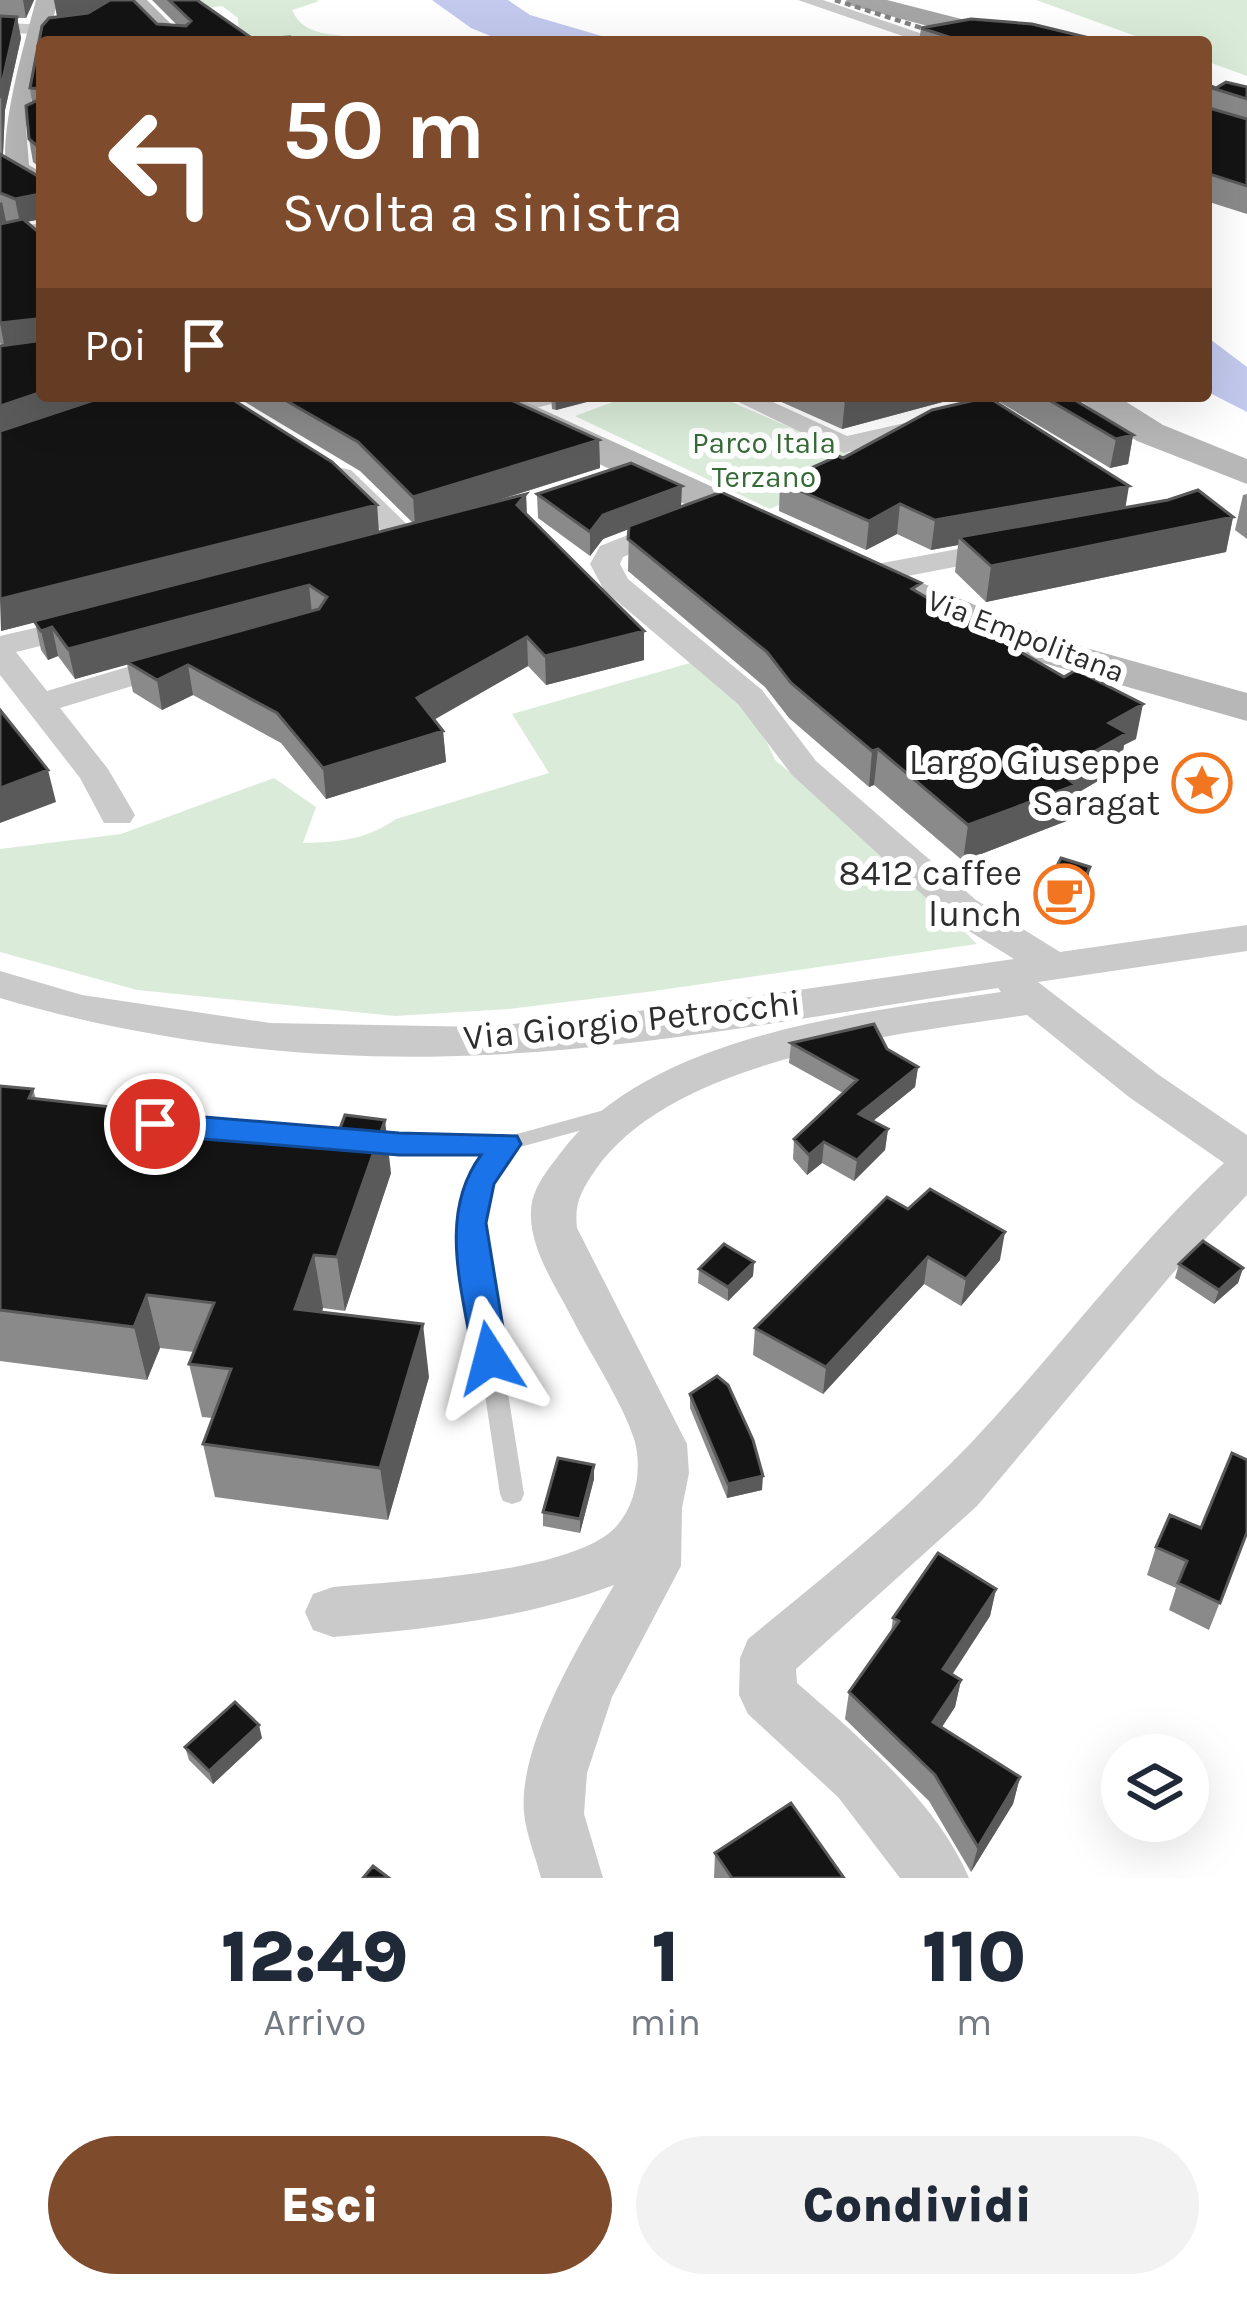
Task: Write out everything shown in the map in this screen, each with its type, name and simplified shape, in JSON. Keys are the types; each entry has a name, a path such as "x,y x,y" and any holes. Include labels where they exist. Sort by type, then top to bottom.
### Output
{"main road":[{"path":"134,0 171,36"},
{"path":"858,0 996,36"},
{"path":"36,64 8,171 36,183"},
{"name":"Via Empolitana","path":"498,402 1045,650 1247,707"},
{"path":"1101,402 1150,433 1247,473"}],"street":[{"path":"0,28 101,21 118,11 124,0"},
{"path":"806,0 918,36"},
{"path":"0,240 36,231"},
{"path":"752,402 844,445 969,416"},
{"path":"322,463 349,481 407,540"},
{"path":"599,484 640,469"},
{"path":"724,507 615,549 605,564 610,578 740,687 804,768 962,909 1144,1086 1247,1156"},
{"path":"871,574 1047,542"},
{"path":"116,619 0,650 102,784 116,815"},
{"path":"38,704 210,652"},
{"path":"572,1878 554,1814 557,1773 586,1688 654,1566 662,1444 553,1233 557,1191 585,1150 626,1111 712,1067 1029,979 1247,938"},
{"name":"Via Giorgio Petrocchi","path":"0,984 81,1008 270,1037 484,1041 1029,979"},
{"path":"938,1878 859,1776 768,1695 768,1658 908,1540 1014,1430 1070,1361 1247,1168"},
{"path":"333,1612 428,1605 591,1571 628,1551 658,1511"}],"lane":[{"path":"177,1126 399,1144 506,1144 626,1111"},
{"path":"506,1144 478,1182 470,1223 512,1494"}],"green space":[{"path":"185,0 320,1 292,10 306,27 346,36 245,36 239,32 238,18 222,6 206,8"},
{"path":"1036,0 1247,0 1247,76 1212,63 1212,36 1135,36"},
{"name":"Parco Itala Terzano","path":"613,402 732,402 872,463 770,509 575,416"},
{"path":"697,661 750,705 775,760 876,843 977,944 647,992 509,1009 395,1016 137,990 0,952 0,849 121,834 274,778 316,807 303,843 363,836 396,819 549,773 512,714"}],"water":[{"path":"432,0 508,0 530,15 602,36 490,36"},
{"path":"1212,341 1247,367 1247,412 1212,394"}],"building":[{"path":"110,0 133,0 157,24 186,26 191,21 169,0 197,0 249,36 40,36 49,18 88,13"},
{"path":"0,16 17,17 0,98"},
{"path":"971,19 1032,24 1081,36 946,36 921,28"},
{"path":"36,57 36,89 30,88"},
{"path":"1226,82 1247,87 1247,99 1212,86"},
{"path":"36,101 36,145 29,139 26,106"},
{"path":"1212,109 1247,119 1247,186 1212,175"},
{"path":"0,154 36,175 36,195 15,199 0,193"},
{"path":"23,219 36,230 36,319 0,323 0,224"},
{"path":"36,341 36,394 0,406 0,346"},
{"path":"88,402 237,402 332,462 377,505 0,599 0,431"},
{"path":"288,402 515,402 599,440 413,497 358,442"},
{"path":"966,402 996,402 1129,486 935,520 900,504 869,521 780,482 838,456 843,458 932,410"},
{"path":"1052,402 1078,402 1133,435 1116,439"},
{"path":"631,463 682,486 603,515 590,532 537,494"},
{"path":"1198,490 1233,517 991,566 959,537 1168,500"},
{"path":"721,492 921,583 912,589 1064,677 1076,670 1143,704 1109,723 1127,733 1059,772 1076,785 968,825 791,683 767,652 628,539 629,526"},
{"path":"526,494 517,505 644,631 545,656 527,637 417,698 443,731 323,768 277,713 188,665 157,680 127,662 319,609 327,597 309,585 68,649 52,627 41,631 34,621"},
{"path":"0,710 48,770 0,788"},
{"path":"1061,858 1090,867 1076,897 1045,889"},
{"path":"874,1024 887,1049 918,1067 859,1114 888,1129 857,1160 824,1142 809,1155 794,1139 857,1080 791,1043"},
{"path":"0,1086 33,1089 29,1098 211,1118 207,1128 335,1142 345,1115 385,1120 337,1257 314,1255 295,1309 423,1324 380,1468 203,1444 231,1369 189,1364 214,1303 147,1295 134,1327 0,1310"},
{"path":"930,1189 1005,1232 966,1279 928,1257 826,1367 755,1328 887,1197 908,1209"},
{"path":"1203,1241 1243,1268 1219,1290 1179,1264"},
{"path":"724,1244 754,1262 728,1287 699,1269"},
{"path":"717,1376 728,1385 763,1476 728,1484 690,1394"},
{"path":"1232,1453 1247,1460 1247,1532 1220,1603 1178,1583 1187,1561 1156,1547 1170,1515 1201,1528"},
{"path":"558,1458 594,1465 580,1519 543,1512"},
{"path":"938,1553 996,1589 943,1669 961,1680 933,1722 1020,1777 978,1847 935,1775 849,1692 899,1621 893,1618"},
{"path":"235,1702 259,1725 209,1771 185,1747"},
{"path":"791,1803 844,1878 732,1878 715,1853"},
{"path":"373,1866 389,1878 363,1878"}],"railway":[{"path":"835,0 946,36"}],"place":[{"name":"Largo Giuseppe Saragat","path":"1202,783"},
{"name":"8412 caffee lunch","path":"1064,894"}],"route":[{"path":"155,1124 399,1144 506,1144 478,1182 470,1223 490,1358"}]}
